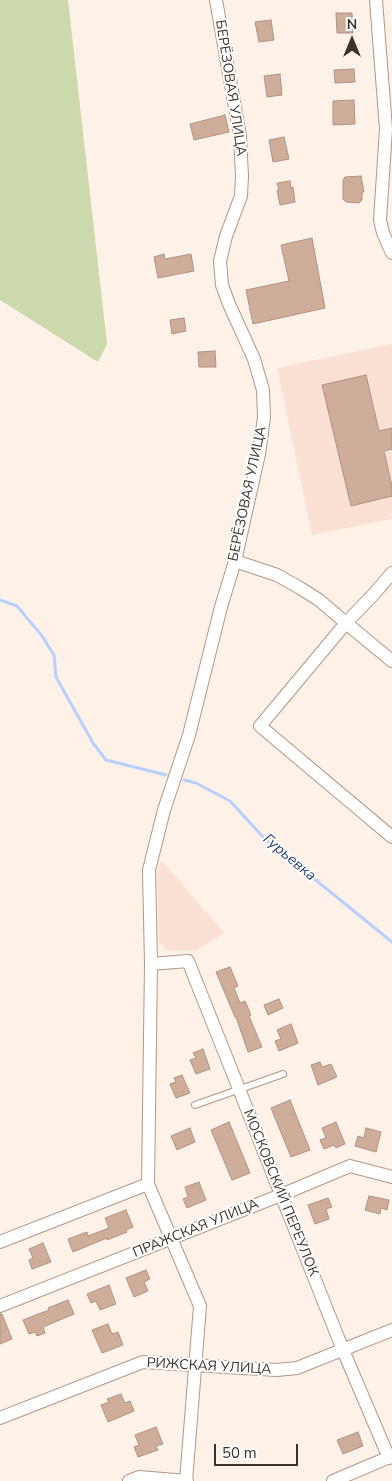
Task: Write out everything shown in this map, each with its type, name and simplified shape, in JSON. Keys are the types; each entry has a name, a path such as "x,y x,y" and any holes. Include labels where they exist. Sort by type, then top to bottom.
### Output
{"street":[{"name":"БЕРЁЗОВАЯ УЛИЦА","path":"148,1184 151,964 149,870 164,810 189,735 221,607 235,561 259,454 264,417 263,390 254,359 222,285 220,261 226,236 241,196 242,176 240,136 216,0"},
{"path":"376,0 389,129 380,220 392,253"},
{"path":"235,561 277,575 319,600 392,661"},
{"path":"392,573 346,623 260,726 392,837"},
{"name":"МОСКОВСКИЙ ПЕРЕУЛОК","path":"151,964 188,961 343,1350 391,1457"},
{"name":"ПРАЖСКАЯ УЛИЦА","path":"0,1306 350,1166 392,1177"},
{"path":"0,1242 148,1184 200,1306 187,1481 139,1477 129,1481"},
{"name":"РИЖСКАЯ УЛИЦА","path":"0,1418 143,1362 277,1370 297,1368 392,1330"},
{"path":"332,1481 391,1457"}],"lane":[{"path":"195,1105 283,1074"}],"shaded area":[{"path":"392,344 392,519 312,535 277,368"},
{"path":"163,862 224,933 195,951 167,950 159,942 157,874 160,863"}],"green space":[{"path":"0,0 68,0 107,344 98,362 0,300"}],"building":[{"path":"336,13 352,13 353,33 337,33"},
{"path":"271,20 274,40 259,42 255,22"},
{"path":"354,69 355,82 335,83 334,70"},
{"path":"280,74 282,95 267,97 264,76"},
{"path":"354,100 355,124 333,125 333,101"},
{"path":"225,115 229,132 194,140 190,124"},
{"path":"284,137 289,159 273,162 269,140"},
{"path":"361,176 364,192 362,192 362,200 359,203 346,202 343,199 343,180 345,177"},
{"path":"290,181 291,188 293,187 295,202 280,205 277,183"},
{"path":"312,238 325,308 253,324 246,290 289,281 281,245"},
{"path":"164,254 165,259 191,254 194,271 158,278 154,257"},
{"path":"184,318 186,331 172,334 170,320"},
{"path":"215,351 216,367 199,367 198,352"},
{"path":"366,375 379,431 392,428 392,449 384,451 392,486 392,496 351,506 322,385"},
{"path":"230,967 238,986 234,988 240,1003 245,1001 262,1047 248,1052 236,1017 216,972"},
{"path":"279,999 283,1008 268,1015 264,1005"},
{"path":"291,1024 298,1043 279,1051 275,1041 281,1039 277,1030"},
{"path":"203,1049 210,1069 196,1074 190,1060 196,1058 193,1053"},
{"path":"320,1062 322,1067 331,1064 337,1077 318,1085 311,1065"},
{"path":"182,1075 190,1093 176,1098 170,1084 176,1082 174,1078"},
{"path":"290,1100 310,1150 291,1157 271,1108"},
{"path":"229,1122 250,1173 232,1180 211,1130"},
{"path":"336,1122 345,1144 336,1148 334,1145 324,1149 320,1140 326,1138 322,1128"},
{"path":"190,1128 195,1142 177,1150 171,1136"},
{"path":"366,1128 381,1132 376,1152 355,1146 358,1136 364,1138"},
{"path":"199,1182 206,1200 187,1208 183,1199 188,1197 185,1187"},
{"path":"369,1196 389,1200 387,1210 381,1208 380,1214 365,1210"},
{"path":"328,1198 332,1207 326,1209 329,1219 315,1224 308,1205"},
{"path":"126,1210 133,1227 126,1230 127,1232 73,1252 68,1239 87,1232 88,1236 109,1228 105,1218"},
{"path":"43,1243 51,1262 32,1269 29,1260 33,1258 29,1249"},
{"path":"146,1270 150,1279 144,1282 148,1291 134,1297 126,1278"},
{"path":"109,1285 116,1304 100,1310 96,1301 91,1303 87,1294"},
{"path":"68,1300 74,1314 43,1327 45,1333 37,1336 35,1332 29,1334 23,1320"},
{"path":"0,1314 2,1314 12,1339 0,1344"},
{"path":"108,1324 112,1334 118,1332 123,1345 102,1353 92,1330"},
{"path":"121,1394 125,1403 130,1401 134,1411 108,1422 101,1405 109,1402 107,1399"},
{"path":"156,1427 163,1444 156,1446 158,1450 138,1457 134,1447 139,1445 135,1435"},
{"path":"358,1432 363,1446 343,1454 337,1440"}],"waterway":[{"name":"Гурьевка","path":"0,600 17,606 42,636 54,655 56,677 93,743 106,760 166,775"},
{"name":"Гурьевка","path":"184,780 196,783 230,801 264,838 392,942"}]}
